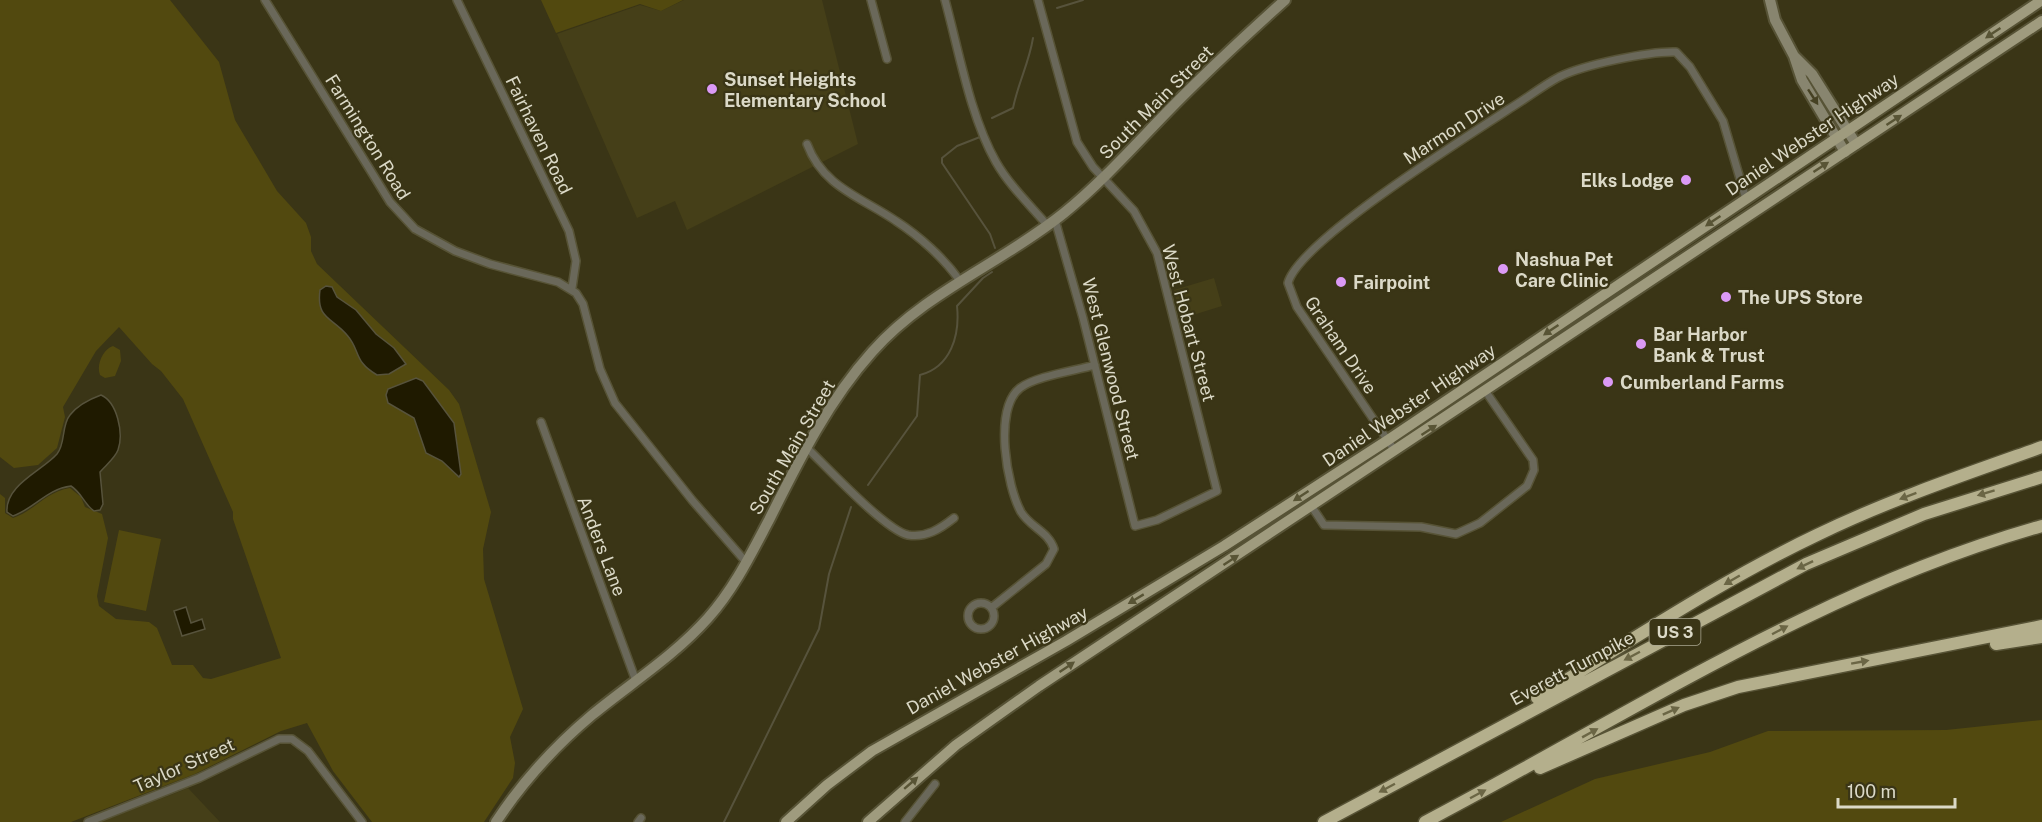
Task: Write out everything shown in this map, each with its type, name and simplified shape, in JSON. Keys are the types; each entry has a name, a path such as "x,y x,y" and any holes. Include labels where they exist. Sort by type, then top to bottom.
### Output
{"highway":[{"path":"1416,772 1707,595 1789,549 1885,504 2042,447"},
{"name":"Everett Turnpike","path":"1324,822 1812,561 1924,514 2042,477"},
{"name":"US 3","path":"1425,822 1829,605 1927,563 2020,532 2042,527"},
{"path":"1520,771 1538,769 1684,705 1725,691 1780,677 2042,626"},
{"path":"1891,657 2042,637"}],"main road":[{"name":"Daniel Webster Highway","path":"786,822 838,776 885,742 1185,570 1388,440 2042,0"},
{"name":"Daniel Webster Highway","path":"868,822 923,772 993,718 1140,618 1486,392 2042,21"}],"street":[{"name":"Farmington Road","path":"265,0 390,202 408,223 430,239 472,258 572,288"},
{"name":"Fairhaven Road","path":"457,0 569,231 576,261 572,288"},
{"path":"871,0 887,59"},
{"path":"945,0 970,92 992,154 1004,174 1051,223"},
{"name":"West Hobart Street","path":"1038,0 1070,123 1084,155 1134,211 1157,253 1217,491 1157,520 1135,526"},
{"path":"1770,0 1782,35 1794,56 1802,80 1845,152"},
{"name":"South Main Street","path":"496,822 531,774 559,745 680,645 708,618 730,590 807,448 844,388 869,354 914,312 1051,223 1104,178 1279,2"},
{"name":"Marmon Drive","path":"1288,283 1295,268 1312,251 1371,203 1551,82 1580,69 1668,52 1676,52 1685,61 1723,120 1746,199"},
{"path":"1794,56 1812,74 1856,144"},
{"path":"807,144 816,163 837,186 905,228 946,264 960,281"},
{"name":"West Glenwood Street","path":"1051,223 1095,365 1135,526"},
{"name":"Graham Drive","path":"1288,283 1297,307 1395,452"},
{"path":"572,288 584,304 600,369 615,403 692,500 746,562"},
{"path":"991,608 1046,564 1054,549 1050,540 1022,513 1010,487 1005,436 1012,398 1022,387 1034,382 1095,365"},
{"path":"1312,507 1324,525 1420,527 1456,534 1480,523 1527,486 1534,470 1529,452 1486,392"},
{"name":"Anders Lane","path":"541,422 636,681"},
{"path":"807,448 900,532 923,535 937,531 954,518"},
{"name":"Taylor Street","path":"88,822 199,778 270,742 292,739 308,751 362,822"},
{"path":"905,822 935,784"}],"shaded area":[{"path":"0,0 170,0 219,62 235,120 277,191 306,223 311,237 311,251 317,264 449,390 459,404 491,512 483,549 484,579 523,709 510,737 515,763 513,778 484,822 372,822 333,771 307,723 281,731 195,774 71,822 0,822 0,494 5,498 5,513 13,518 28,511 54,493 70,488 81,497 85,507 102,514 108,538 97,596 99,606 116,619 149,622 157,628 172,665 193,665 203,678 211,679 281,658 233,519 233,512 183,399 161,371 119,327 96,351 63,407 65,417 57,448 38,465 14,468 0,457"},
{"path":"541,0 683,0 661,11 640,4 556,33"},
{"name":"Sunset Heights Elementary School","path":"684,0 822,0 858,144 687,230 675,201 637,218 557,34 640,5 661,11"},
{"path":"1214,278 1222,306 1180,319 1174,290"},
{"path":"326,286 332,287 337,297 356,310 376,334 394,348 406,364 389,374 377,375 369,370 347,335 326,317 320,307 320,290"},
{"path":"113,346 120,350 121,361 115,376 105,378 100,375 100,362 106,350"},
{"path":"416,378 423,381 454,423 461,474 459,477 442,461 426,453 414,418 388,403 386,395 388,389"},
{"path":"101,395 107,399 115,411 120,443 113,459 100,472 103,504 100,510 94,511 71,486 55,491 21,513 13,516 7,512 8,502 18,486 60,450 65,424 70,415 84,403"},
{"path":"119,530 161,539 146,611 104,602"},
{"path":"186,607 191,623 202,619 205,629 182,636 174,611"},
{"path":"2042,720 2042,822 1501,822 1595,779 1710,752 1768,731 1946,730"},
{"path":"188,788 220,822 99,822 168,796"}],"waterway":[{"path":"1057,8 1083,0"},
{"path":"992,118 1013,108 1033,38"},
{"path":"980,137 957,146 942,158 942,163 990,234 995,248"},
{"path":"868,485 917,416 920,375 939,365 951,348 957,328 957,306 983,278 992,272"},
{"path":"724,822 819,629 829,574 851,507"}],"place":[{"name":"Sunset Heights Elementary School","path":"712,89"},
{"name":"Elks Lodge","path":"1686,180"},
{"name":"Nashua Pet Care Clinic","path":"1503,269"},
{"name":"Fairpoint","path":"1341,282"},
{"name":"The UPS Store","path":"1726,297"},
{"name":"Bar Harbor Bank & Trust","path":"1641,344"},
{"name":"Cumberland Farms","path":"1608,382"}]}
